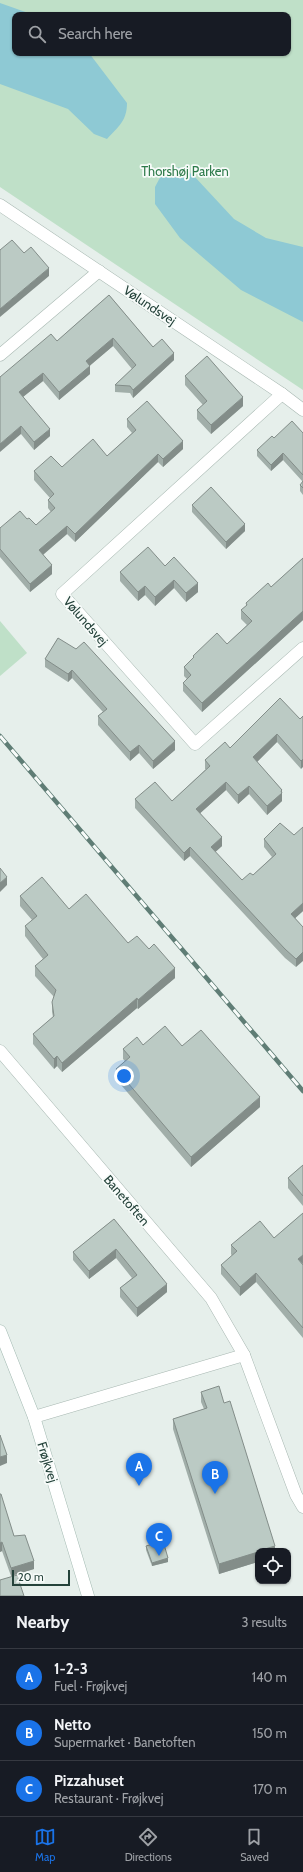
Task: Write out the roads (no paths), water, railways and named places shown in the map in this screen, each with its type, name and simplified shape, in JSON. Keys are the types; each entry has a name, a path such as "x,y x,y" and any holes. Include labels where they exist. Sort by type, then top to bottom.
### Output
{"street":[{"name":"Vølundsvej","path":"0,205 282,394 303,410"},
{"path":"0,355 99,271"},
{"name":"Vølundsvej","path":"282,394 62,594 195,744 303,648"},
{"name":"Banetoften","path":"0,1051 211,1298 244,1355 296,1495 303,1507"},
{"name":"Frøjkvej","path":"0,1331 34,1417 88,1596"},
{"path":"34,1417 244,1355"}],"water":[{"path":"0,3 26,12 12,12 12,56 91,56 127,103 127,109 124,119 107,139 94,134 68,109 0,84"},
{"path":"171,167 183,168 194,176 234,219 266,238 303,247 303,322 241,290 180,238 155,204 155,187 164,170"}],"railway":[{"path":"0,736 303,1091"}],"place":[{"name":"1-2-3","path":"139,1486"},
{"name":"Netto","path":"215,1494"},
{"name":"Pizzahuset","path":"159,1556"}],"park label":[{"name":"Thorshøj Parken","path":"185,171"}]}
